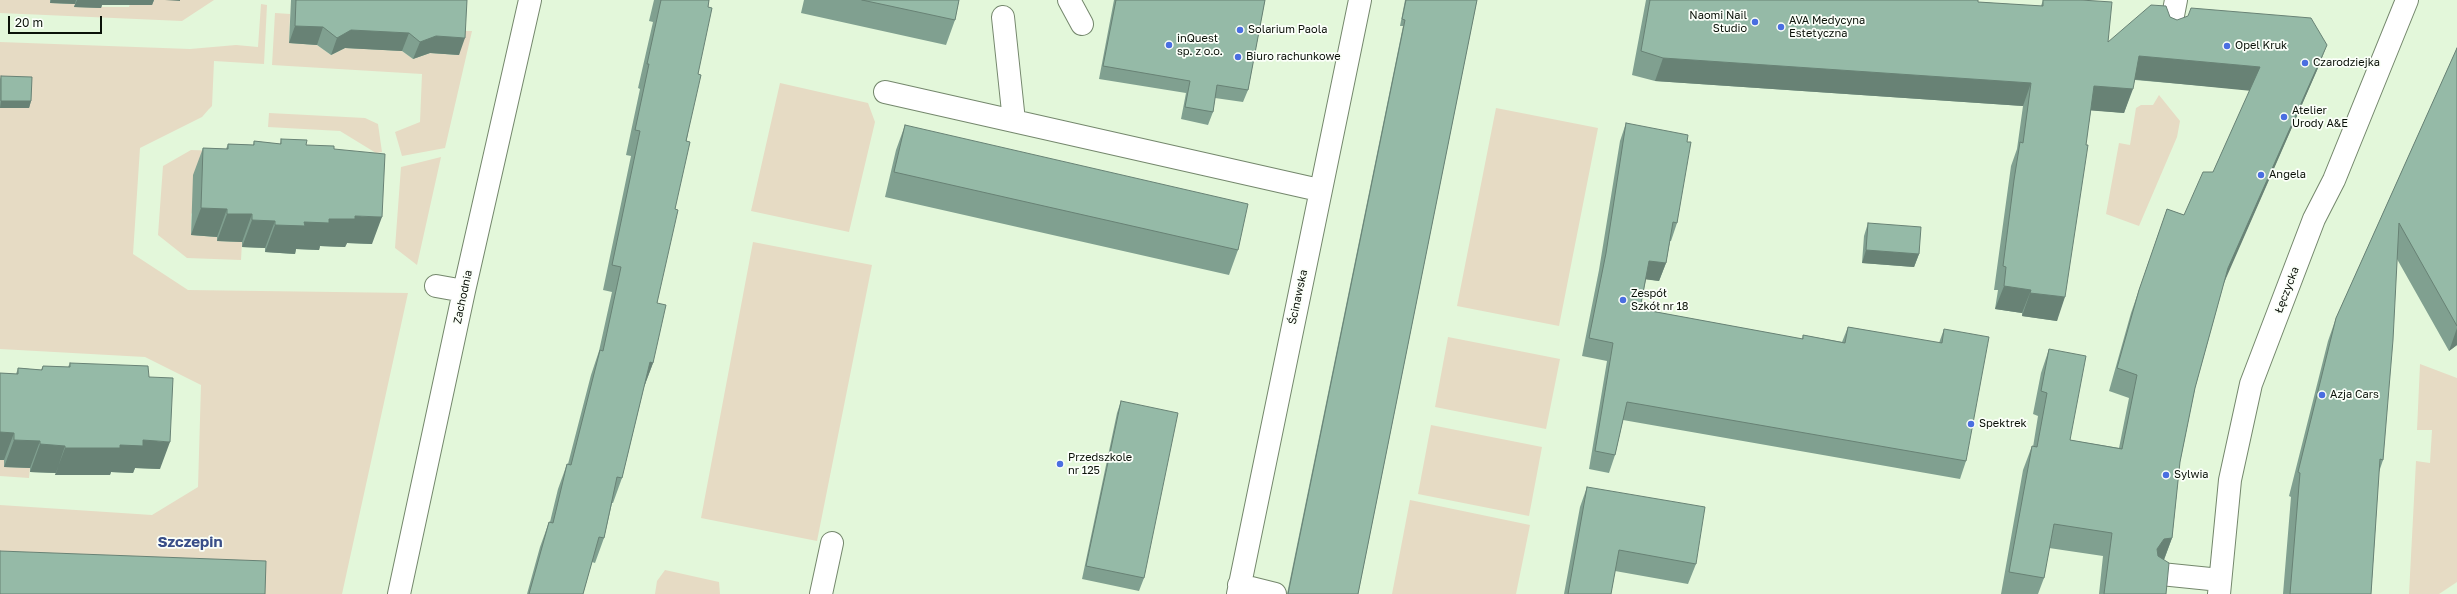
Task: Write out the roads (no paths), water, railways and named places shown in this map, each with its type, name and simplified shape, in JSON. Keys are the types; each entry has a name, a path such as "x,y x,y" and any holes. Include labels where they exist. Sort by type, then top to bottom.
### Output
{"street":[{"name":"Zachodnia","path":"399,594 464,291 530,0"},
{"path":"1069,0 1082,24"},
{"name":"Ścinawska","path":"1238,590 1319,190 1360,0"},
{"path":"2170,31 2176,0"},
{"name":"Łęczycka","path":"2219,587 2230,480 2251,384 2314,219 2334,180 2407,0"},
{"path":"1003,17 1014,121"},
{"path":"885,92 1319,190"},
{"path":"436,286 464,291"},
{"path":"821,594 832,543"},
{"path":"2162,574 2219,587"},
{"path":"1238,590 1275,594"}],"place":[{"name":"Naomi Nail Studio","path":"1755,22"},
{"name":"AVA Medycyna Estetyczna","path":"1781,27"},
{"name":"Solarium Paola","path":"1240,30"},
{"name":"inQuest sp. z o.o.","path":"1169,45"},
{"name":"Opel Kruk","path":"2227,46"},
{"name":"Biuro rachunkowe","path":"1238,57"},
{"name":"Czarodziejka","path":"2305,63"},
{"name":"Atelier Urody A&E","path":"2284,117"},
{"name":"Angela","path":"2261,175"},
{"name":"Zespół Szkół nr 18","path":"1623,300"},
{"name":"Azja Cars","path":"2322,395"},
{"name":"Spektrek","path":"1971,424"},
{"name":"Przedszkole nr 125","path":"1060,464"},
{"name":"Sylwia","path":"2166,475"}],"district":[{"name":"Szczepin","path":"190,542"}]}
